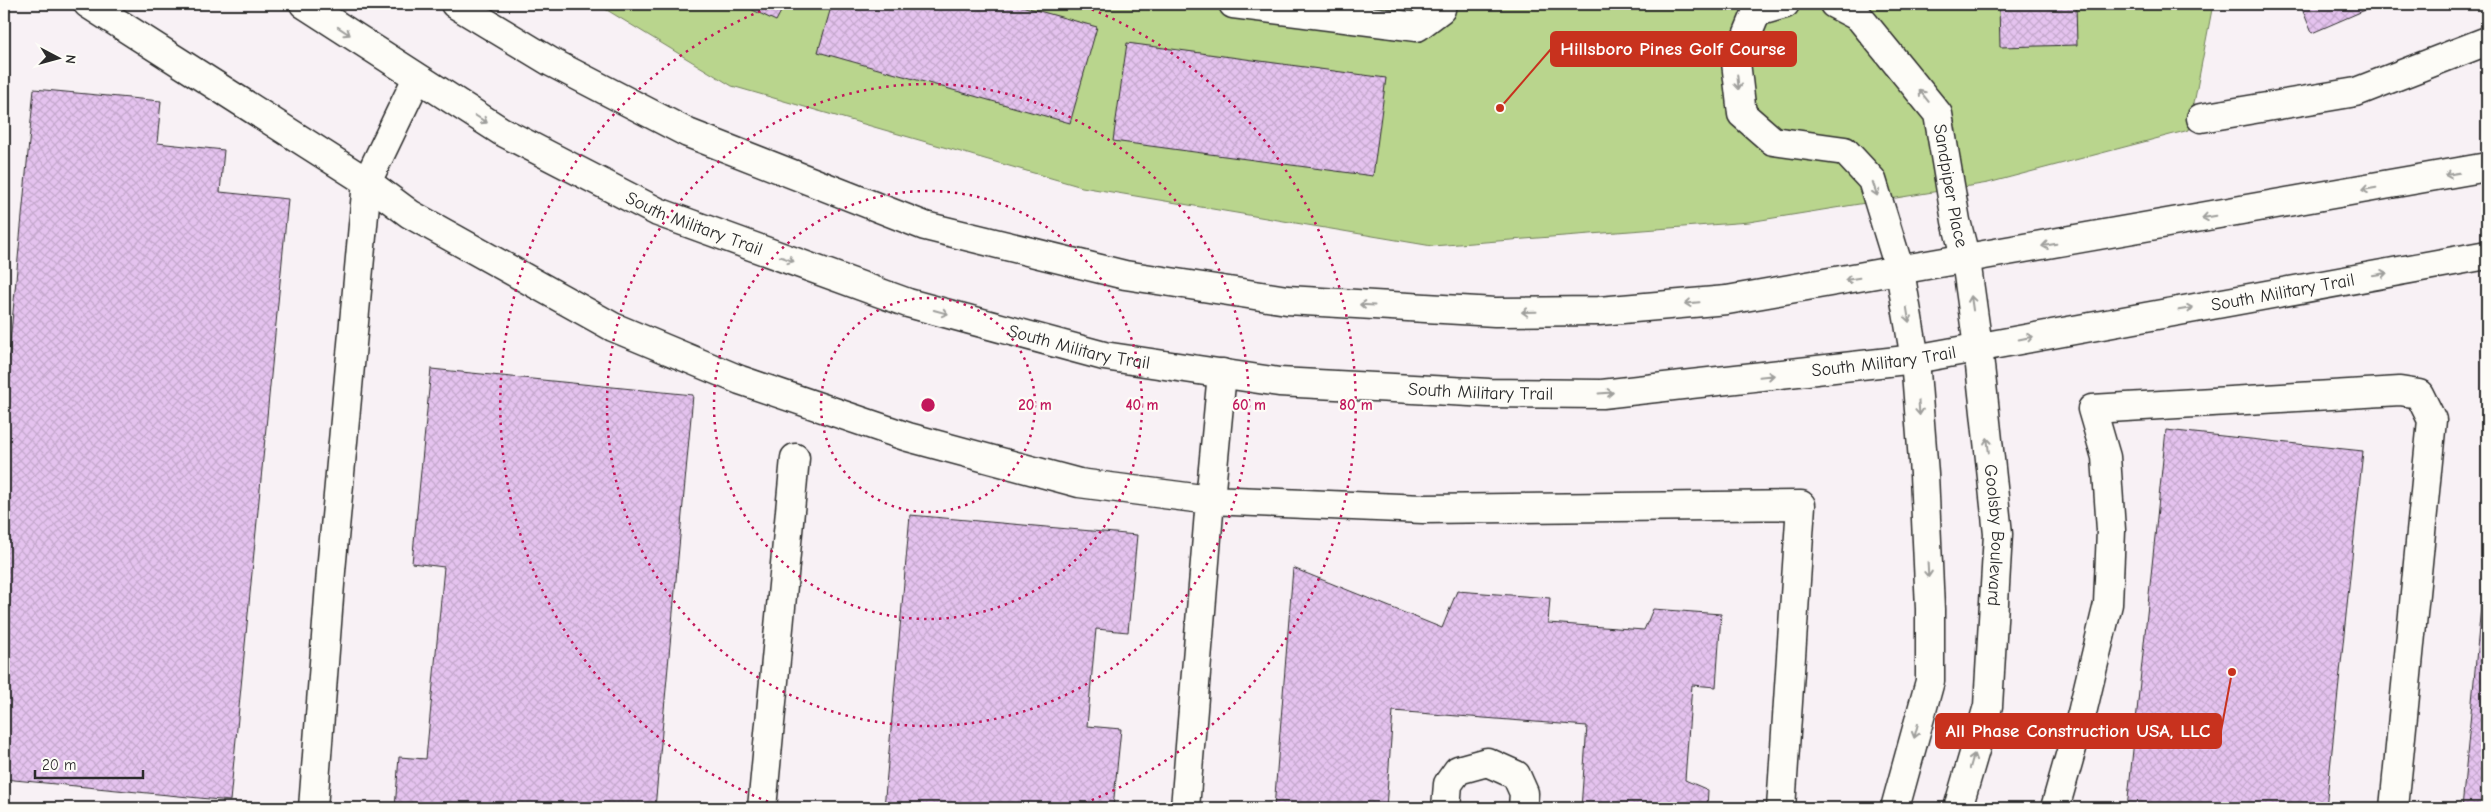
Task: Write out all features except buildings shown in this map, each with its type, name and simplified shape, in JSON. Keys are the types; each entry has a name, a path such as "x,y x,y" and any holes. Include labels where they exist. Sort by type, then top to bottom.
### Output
{"street":[{"path":"88,4 368,182 410,214 613,327 740,380 908,437 1079,484 1210,500 1423,509 1801,505 1781,808"},
{"name":"South Military Trail","path":"304,4 416,78 501,131 658,212 908,303 1104,356 1279,382 1489,393 1602,394 1915,359 2487,256"},
{"path":"455,4 551,62 688,133 925,226 1125,275 1287,300 1495,312 1599,311 1727,300 1966,260 2487,167"},
{"path":"1233,4 1417,27 1441,9 1442,4"},
{"path":"1784,4 1759,8 1736,62 1742,114 1773,141 1845,151 1872,180 1900,271 1915,359 1929,590 1930,681 1895,808"},
{"name":"Sandpiper Place","path":"1834,4 1859,17 1938,114 1956,221 1966,260"},
{"path":"2201,118 2356,92 2487,41"},
{"path":"313,808 331,571 368,182 416,78"},
{"name":"Goolsby Boulevard","path":"1958,808 1988,706 1998,534 1978,347 1966,260"},
{"path":"1184,808 1222,373"},
{"path":"2055,808 2082,713 2108,604 2111,530 2106,457 2092,409 2400,391 2419,394 2432,420 2394,808"},
{"path":"762,808 795,458"},
{"path":"1446,808 1448,784 1458,770 1487,762 1516,775 1524,793 1523,808"}],"green space":[{"path":"597,4 2213,4 2189,130 1988,183 1749,222 1432,246 1082,187 732,86"}],"place":[{"name":"Hillsboro Pines Golf Course","path":"1500,108"},
{"name":"All Phase Construction USA, LLC","path":"2232,672"}]}
